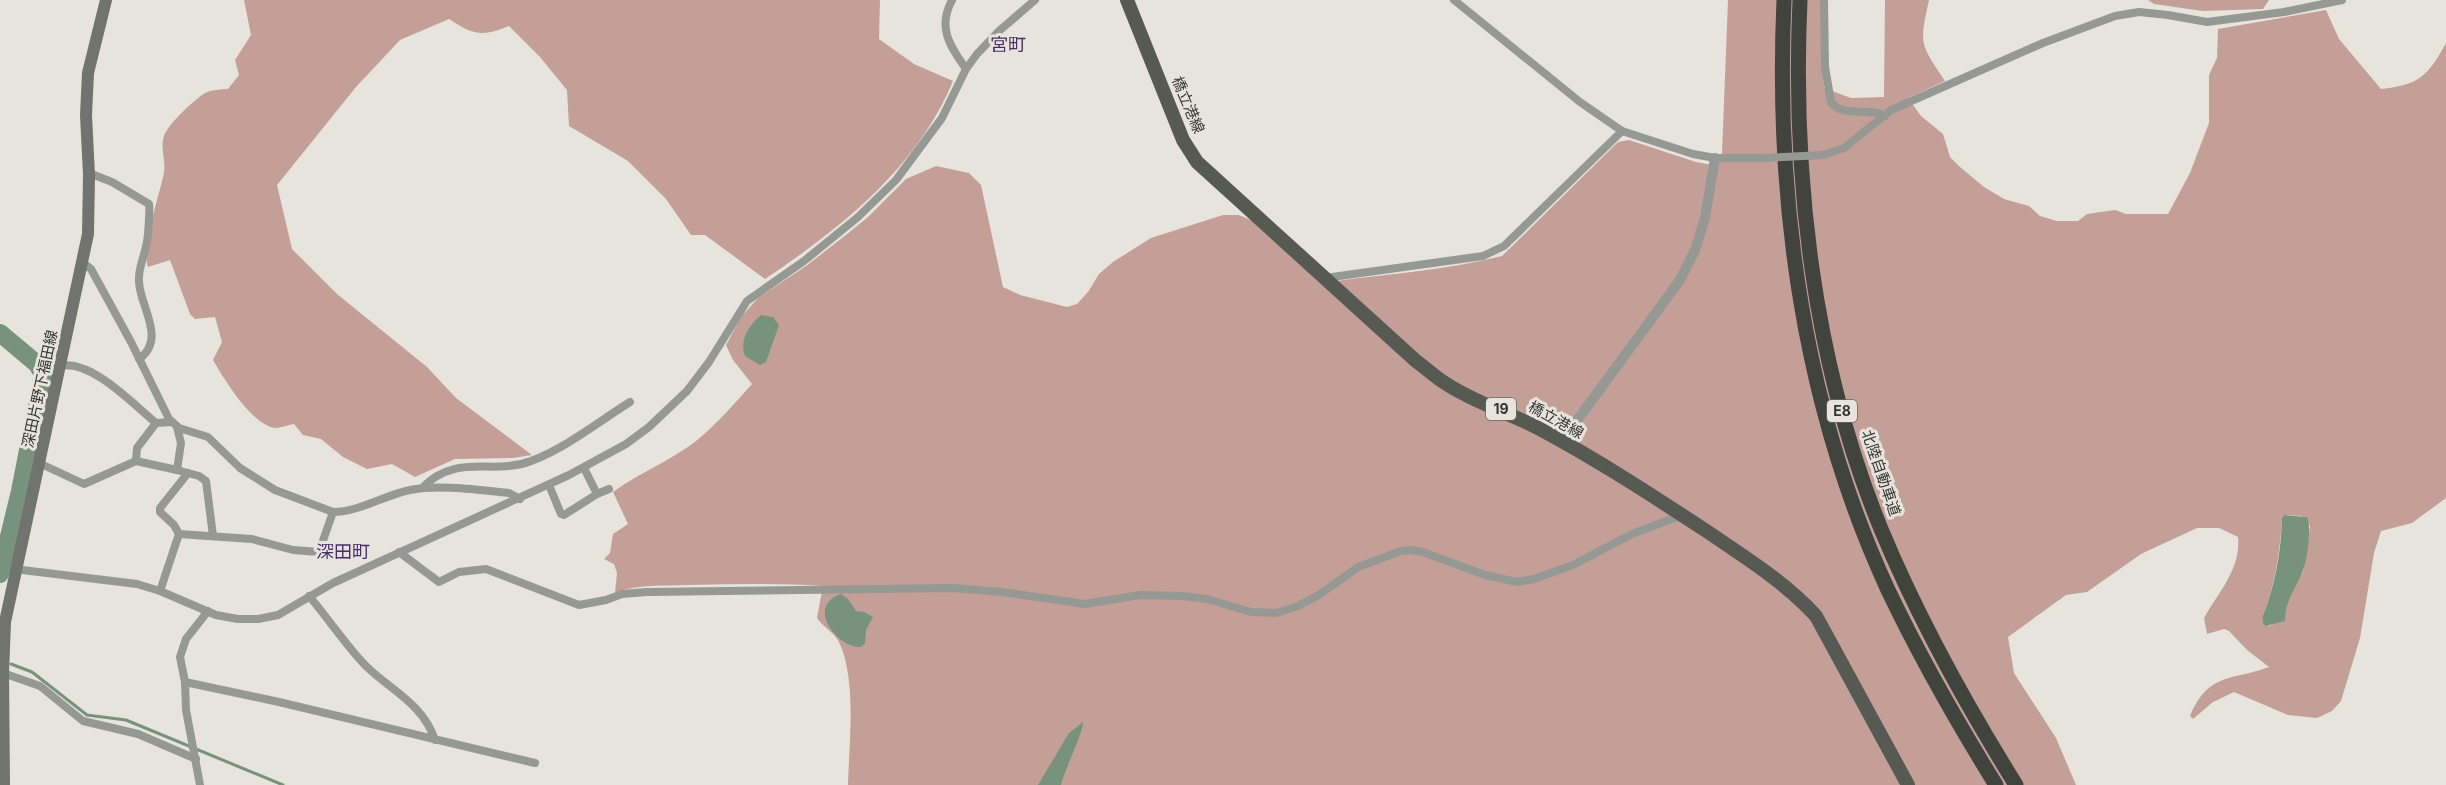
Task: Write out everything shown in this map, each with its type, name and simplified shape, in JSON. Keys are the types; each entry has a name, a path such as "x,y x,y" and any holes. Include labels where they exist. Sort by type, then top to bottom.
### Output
{"highway":[{"name":"E8","path":"1784,0 1784,134 1793,253 1802,314 1828,423 1862,526 1888,589 1943,696 1996,785"},
{"name":"北陸自動車道","path":"1800,0 1799,89 1803,191 1817,304 1844,418 1880,526 1904,582 1958,687 2016,785"}],"main road":[{"name":"深田片野下福田線","path":"4,785 5,622 88,234 89,172 86,115 88,73 106,0"},
{"name":"橋立港線","path":"1126,0 1183,140 1197,162 1416,361 1445,383 1562,441 1682,515 1767,572 1798,596 1816,616 1908,785"}],"street":[{"path":"952,0 945,15 945,34 954,53 966,69"},
{"path":"15,569 137,585 160,591 208,611 238,619 258,619 278,615 309,596 399,552 584,468 626,444 656,421 687,391 710,362 747,301 804,261 880,197 914,158 942,118 966,69 999,31 1035,0"},
{"path":"1454,0 1580,102 1622,131 1693,154 1715,158 1823,155 1844,148 1891,111 2043,43 2115,16 2139,12 2206,22 2274,14 2342,0"},
{"path":"1824,0 1825,67 1831,102 1841,110 1878,112 1884,116"},
{"path":"1325,278 1483,256 1496,250 1504,246 1622,131"},
{"path":"1562,441 1680,280 1695,250 1705,218 1715,158"},
{"path":"89,172 112,182 149,204 147,245 140,264 138,282 152,334 148,349 139,359"},
{"path":"82,262 91,269 139,359 162,408 174,424 181,443 177,470"},
{"path":"60,366 76,365 96,375 156,423 174,424 208,437 240,468 275,490 333,512 342,512 388,495 422,488 508,493 520,499"},
{"path":"422,488 431,479 458,468 519,465 531,461 550,452 630,402"},
{"path":"136,461 137,448 156,423"},
{"path":"39,463 84,484 136,461 188,473 206,481 213,536"},
{"path":"584,468 597,494"},
{"path":"160,591 179,534 174,525 160,512 160,508 188,473"},
{"path":"549,485 561,514 564,515 609,489"},
{"path":"179,534 252,538 293,550 319,552 333,512"},
{"path":"399,552 439,582 459,572 486,569 579,605 606,600 622,594 648,592 953,588 1002,591 1054,601 1085,604 1140,595 1181,596 1208,599 1251,612 1266,613 1284,612 1298,606 1319,595 1358,567 1401,551 1424,552 1485,575 1517,582 1534,579 1573,565 1632,534 1682,515"},
{"path":"309,596 369,669 422,714 435,740"},
{"path":"200,785 186,710 185,682 180,664 183,645 189,633 208,611"},
{"path":"3,673 40,686 83,721 138,734 196,759"},
{"path":"185,682 535,763"}],"shaded area":[{"path":"244,0 880,0 879,39 914,64 953,81 938,112 919,141 874,194 821,239 765,279 705,235 691,235 666,199 628,161 569,126 567,90 540,57 509,26 492,32 478,33 449,19 400,40 356,87 277,185 292,249 337,294 427,367 456,398 532,455 513,458 455,459 415,477 392,464 367,469 343,457 321,439 303,435 294,424 275,428 257,419 240,400 213,360 222,342 215,317 195,319 190,314 170,260 148,267 149,234 164,172 164,136 176,119 195,101 205,93 228,89 239,75 235,60 251,35"},
{"path":"1728,0 1821,0 1824,88 1851,98 1884,97 1885,0 1929,0 1924,26 1924,43 1926,51 1945,81 1908,98 1921,116 1943,134 1950,157 1984,187 2004,199 2029,206 2040,216 2057,221 2078,221 2087,214 2115,210 2126,214 2168,214 2190,173 2209,123 2209,75 2217,58 2218,29 2326,10 2339,39 2381,89 2405,85 2421,77 2434,64 2446,43 2446,498 2412,523 2381,531 2374,553 2360,638 2341,701 2332,711 2317,718 2288,715 2234,692 2213,702 2193,719 2190,716 2197,702 2213,685 2222,680 2269,667 2247,650 2229,631 2224,629 2207,634 2204,618 2233,570 2238,537 2219,528 2197,528 2141,554 2087,592 2066,595 2008,637 2014,673 2056,738 2076,785 848,785 851,712 848,674 839,642 817,618 823,586 756,584 660,586 633,588 615,593 617,573 614,564 604,559 610,553 613,534 628,524 613,492 696,441 752,384 733,360 726,345 741,317 758,298 806,266 868,217 906,179 936,166 969,173 981,185 1003,287 1020,295 1067,307 1077,304 1099,274 1113,262 1151,238 1223,215 1239,215 1253,221 1323,283 1436,269 1502,256 1618,142 1629,140 1712,165 1722,154","holes":["2284,515 2302,516 2310,526 2303,572 2288,598 2284,620 2269,626 2262,621 2262,618 2276,569 2282,518"]},
{"path":"2148,0 2269,0 2263,9 2203,11 2154,4"},
{"path":"761,315 773,317 779,325 766,362 760,365 745,356 743,344 749,328"},
{"path":"2284,515 2307,517 2309,536 2307,553 2304,568 2285,614 2285,621 2266,626 2262,618 2276,569"},
{"path":"841,594 848,599 856,611 873,617 866,630 865,643 861,647 852,646 843,641 828,625 825,616 826,607 831,600"},
{"path":"1083,722 1061,785 1038,785 1069,733"}],"waterway":[{"path":"0,333 37,364 43,374 20,491 0,574"},
{"path":"11,664 32,672 87,715 126,720 283,785"}],"district":[{"name":"宮町","path":"1008,45"},
{"name":"深田町","path":"343,552"}]}
